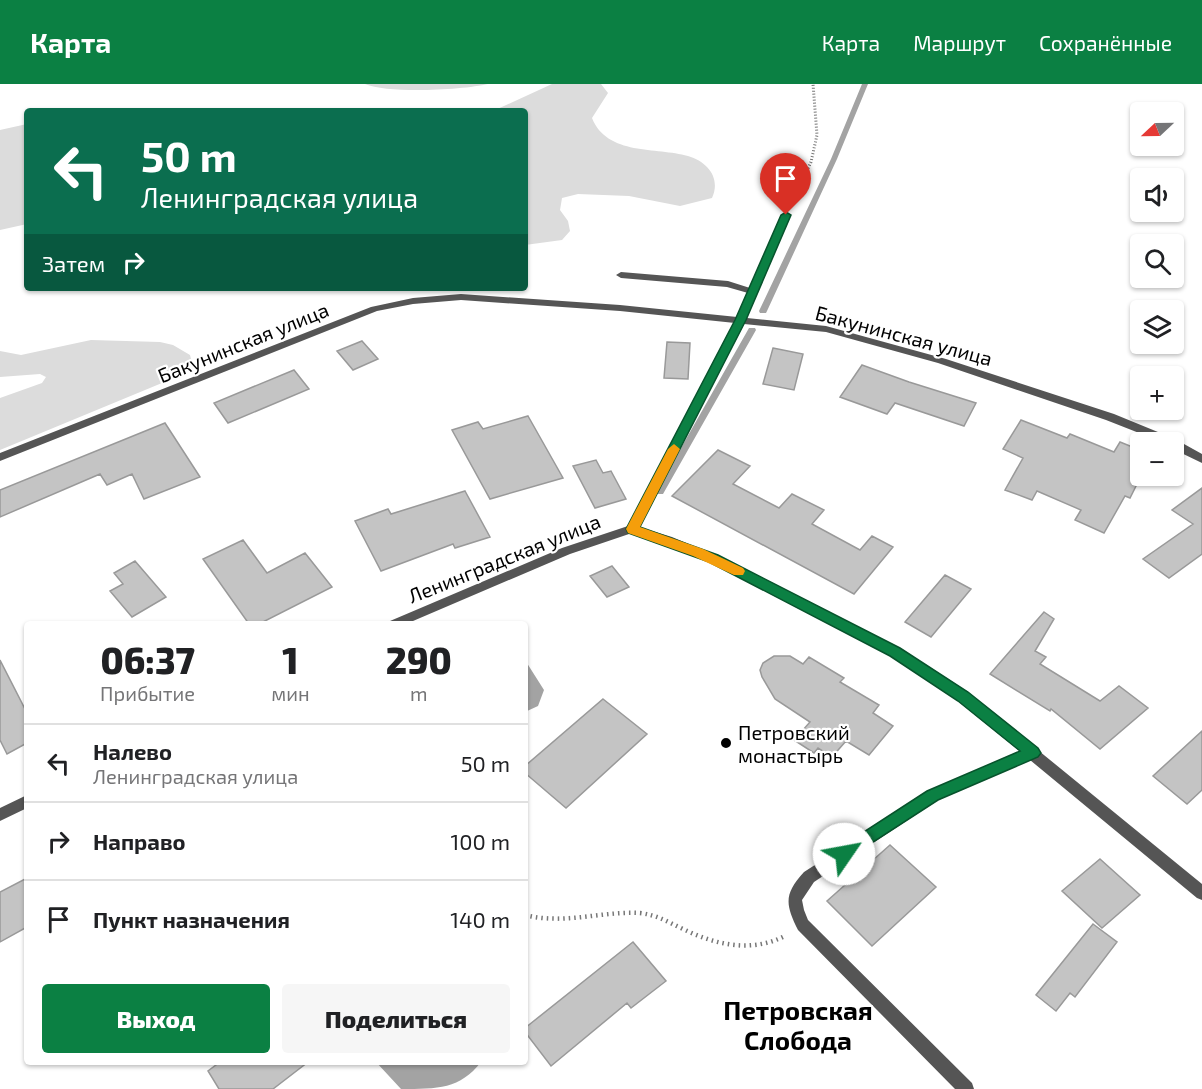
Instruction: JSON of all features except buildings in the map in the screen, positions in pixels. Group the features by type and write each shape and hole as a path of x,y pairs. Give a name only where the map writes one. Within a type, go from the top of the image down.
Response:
{"street":[{"path":"632,529 741,320 786,215"},
{"path":"621,275 728,284 753,292"},
{"name":"Бакунинская улица","path":"0,458 375,309 403,302 461,297 826,329 942,361 1110,417 1146,432"},
{"name":"Бакунинская улица","path":"1184,449 1202,459"},
{"name":"Ленинградская улица","path":"401,621 566,551 632,529 713,559 895,652 963,697 1202,893"},
{"path":"966,1089 803,925 793,899 797,889 809,877 933,796 1033,753"},
{"path":"0,815 24,803"}],"path":[{"path":"786,215 811,162 818,135 813,84"},
{"path":"528,915 564,919 598,914 655,915 704,939 737,947 776,942 803,925"}],"shaded area":[{"path":"365,84 488,84 461,88 407,90"},
{"path":"552,84 601,84 608,93 592,118 599,130 609,139 621,144 634,148 676,153 701,162 714,178 712,198 680,206 629,196 578,194 562,198 560,210 568,221 570,231 562,240 528,245 528,108 500,108"},
{"path":"24,125 24,225 0,230 0,130"},
{"path":"91,340 160,342 173,345 190,355 192,363 185,371 162,383 0,450 0,398 42,383 46,377 40,374 0,377 0,351 21,355"},
{"path":"528,665 544,690 538,706 528,711"},
{"path":"379,1065 478,1065 465,1078 447,1086 401,1089"}],"waterway":[{"path":"763,311 834,159 865,84"},
{"path":"660,492 752,330"}],"slow traffic":[{"path":"674,449 632,529 668,540 738,571"}],"place":[{"name":"Петровский монастырь","path":"726,743"}],"district":[{"name":"Петровская Слобода","path":"798,1024"}],"route":[{"path":"786,215 741,320 632,529 668,540 713,559 895,652 963,697 1033,753 933,796 844,854"}]}
